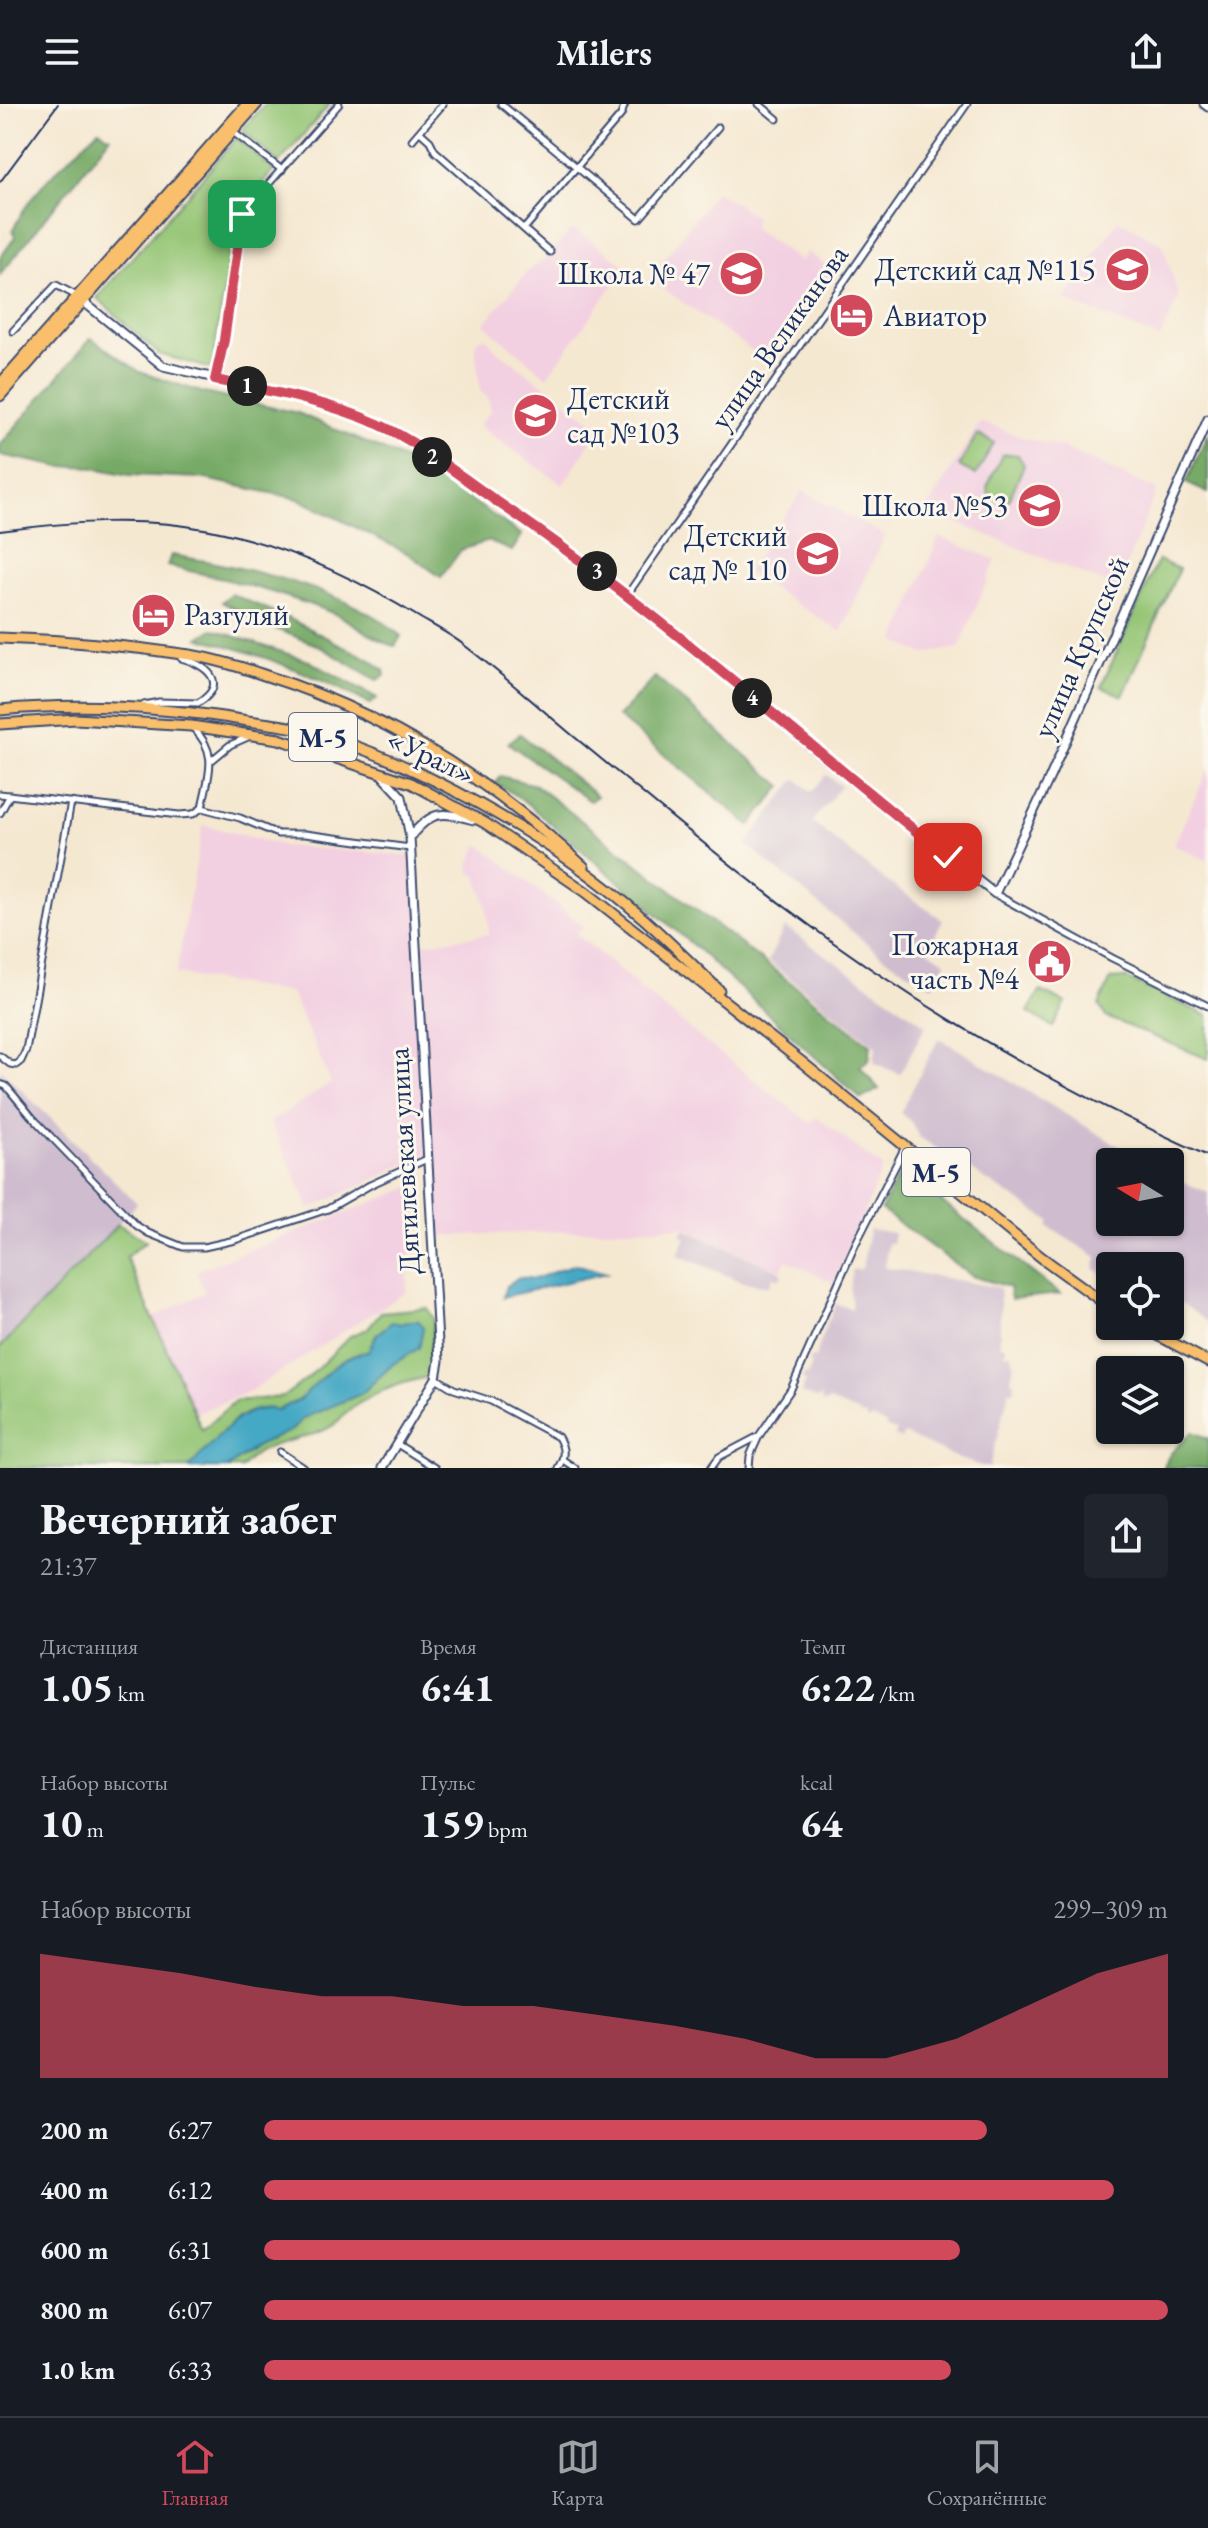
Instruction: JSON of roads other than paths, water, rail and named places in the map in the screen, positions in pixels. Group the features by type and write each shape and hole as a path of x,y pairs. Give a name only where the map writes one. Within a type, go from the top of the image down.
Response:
{"main road":[{"path":"0,396 79,298 247,104"},
{"path":"0,384 257,104"},
{"path":"0,638 94,643 182,654 246,669 314,691 409,736 491,789 548,834 609,891"},
{"name":"«Урал»","path":"0,710 76,704 204,713 294,728 350,745 431,779 498,815 609,891 643,918 765,1033"},
{"name":"«Урал»","path":"0,724 76,719 191,726 279,739 411,783 485,823 586,892 1041,1257 1096,1297"},
{"path":"1167,1340 1208,1362"}],"street":[{"path":"215,380 224,340 242,214 339,104"},
{"path":"412,140 443,104"},
{"path":"501,104 639,219 718,127"},
{"path":"524,229 575,165 621,115 625,104"},
{"path":"759,104 777,119"},
{"name":"улица Великанова","path":"627,595 967,104"},
{"path":"233,132 282,170"},
{"path":"420,132 435,151 550,252"},
{"path":"13,331 56,285 79,298 155,361 215,380 315,401 380,425 404,438 627,595 995,894 1208,1006"},
{"name":"улица Крупской","path":"995,894 1208,419"},
{"path":"133,706 159,702 198,703 210,693 213,684 206,668 169,653"},
{"path":"0,794 179,815 193,814 202,808 212,760 206,740 191,726"},
{"path":"212,760 230,745 252,736"},
{"name":"Дягилевская улица","path":"378,772 402,797 410,837 439,1361 436,1378 382,1468"},
{"path":"0,813 10,795"},
{"path":"0,1056 16,1065 26,1050 71,802"},
{"path":"202,808 240,818 278,834 305,834 410,848"},
{"path":"410,837 426,820 445,813 485,823"},
{"path":"0,1084 6,1086 136,1225 183,1247 204,1247 235,1240 328,1209 370,1185 429,1159"},
{"path":"749,1468 750,1456 759,1436 791,1389 856,1243 905,1146"},
{"path":"436,1378 454,1389 491,1401 558,1437 564,1447 563,1460 558,1468"},
{"path":"711,1468 719,1457 759,1436"},
{"path":"397,1444 435,1468"},
{"path":"280,1452 304,1468"},
{"path":"563,1460 575,1468"}],"water":[{"path":"575,1264 606,1273 503,1297 506,1286 519,1277 535,1279"},
{"path":"419,1321 423,1327 419,1348 393,1364 361,1394 303,1418 292,1430 257,1446 227,1468 188,1468 239,1418 264,1409 278,1410 296,1402 340,1363 368,1352 377,1334 392,1322 402,1324"}],"railway":[{"path":"0,182 58,104"},
{"path":"0,531 105,522 158,523 210,530 266,544 372,590 464,645 731,865 885,979 1043,1074 1208,1156"}],"place":[{"name":"Детский сад №115","path":"1127,270"},
{"name":"Школа № 47","path":"741,274"},
{"name":"Авиатор","path":"852,316"},
{"name":"Детский сад №103","path":"536,416"},
{"name":"Школа №53","path":"1039,506"},
{"name":"Детский сад № 110","path":"818,553"},
{"name":"Разгуляй","path":"153,615"},
{"name":"Пожарная часть №4","path":"1050,962"}]}
